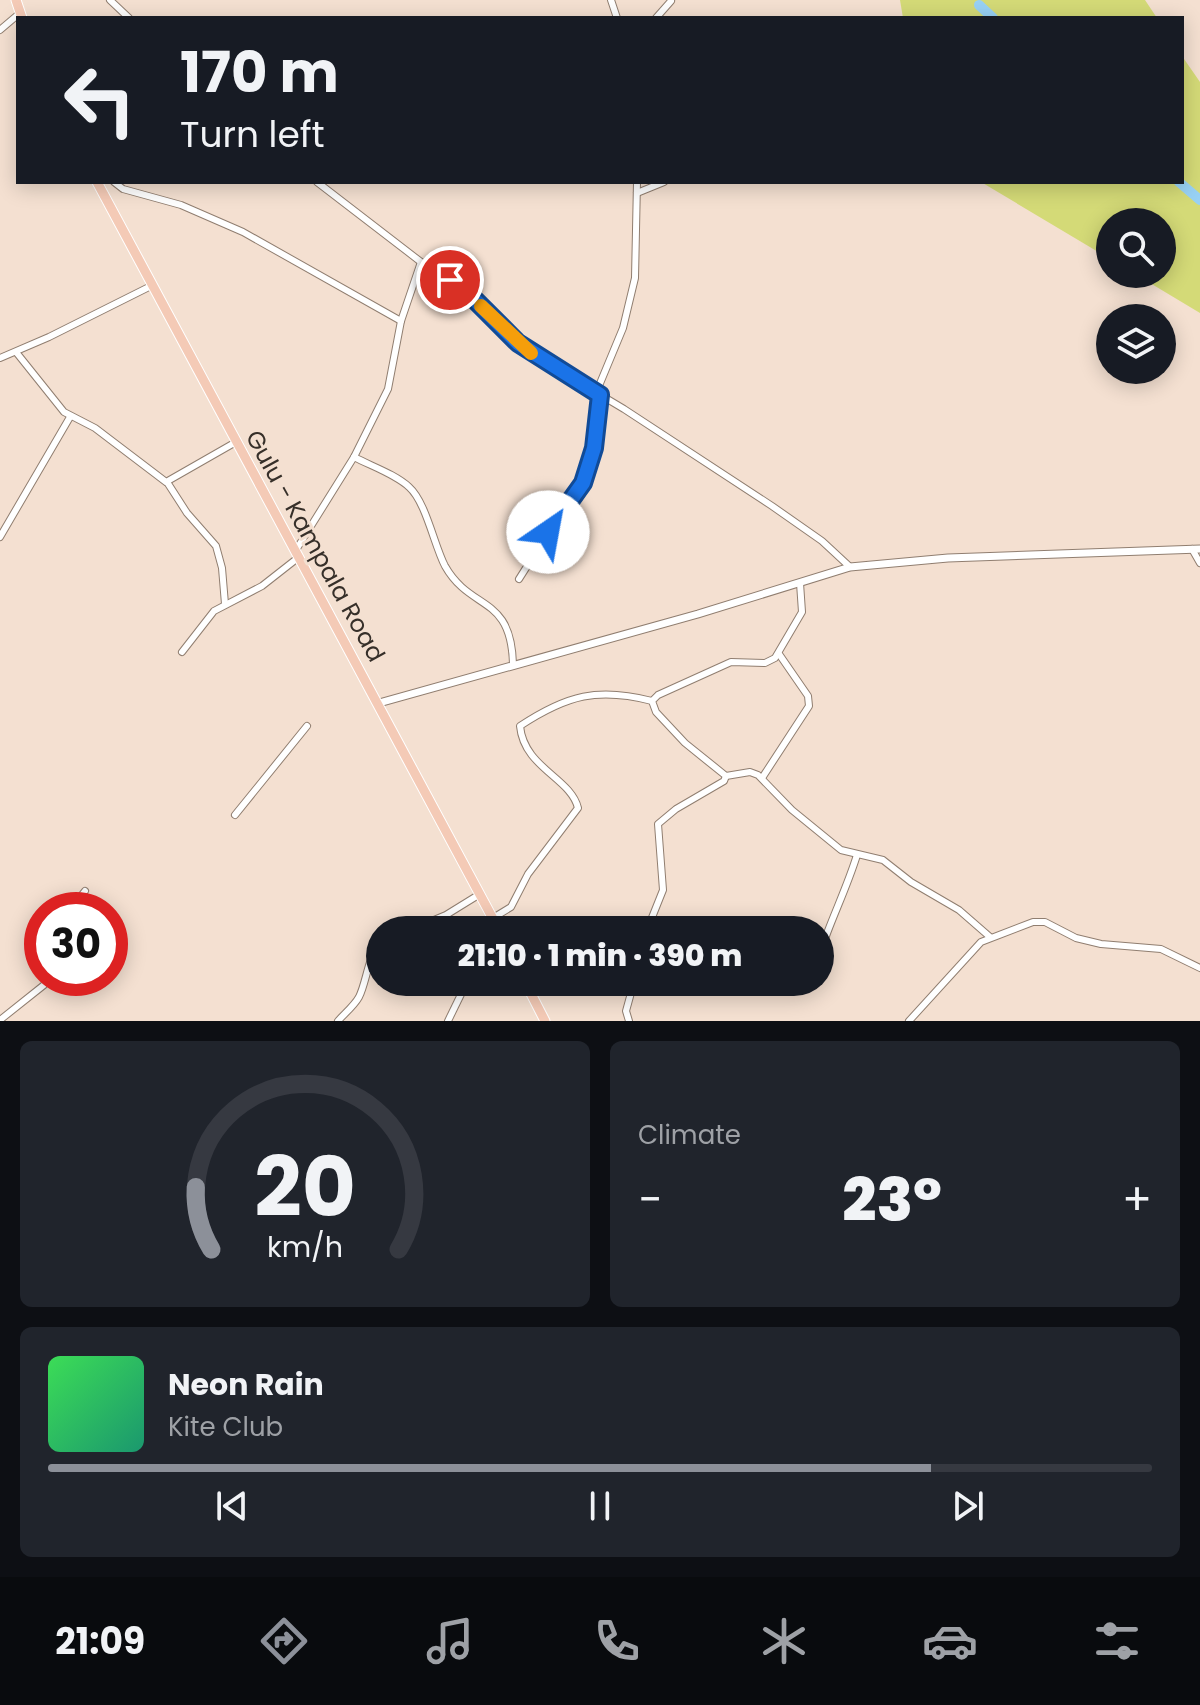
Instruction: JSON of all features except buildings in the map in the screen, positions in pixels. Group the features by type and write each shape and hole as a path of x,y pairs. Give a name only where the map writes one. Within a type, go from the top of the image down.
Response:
{"main road":[{"path":"16,0 21,16"},
{"name":"Gulu - Kampala Road","path":"98,184 492,916"},
{"path":"532,996 545,1021"}],"street":[{"path":"110,0 127,16"},
{"path":"658,16 671,1"},
{"path":"117,184 123,189 181,205 243,232 401,321"},
{"path":"320,184 421,262 466,291 518,343 772,506 822,541 850,567"},
{"path":"519,579 562,509 583,483 594,448 598,394 623,328 635,278 637,184"},
{"path":"637,193 659,184"},
{"path":"182,652 201,623 225,604 262,586 297,554 354,457 388,389 401,321 421,262"},
{"path":"0,358 151,286"},
{"path":"16,352 57,406 70,417 95,428 167,482 216,546 222,568 225,604"},
{"path":"0,537 70,417"},
{"path":"167,482 236,442"},
{"path":"354,457 410,487 421,504 447,570 458,583 504,619 513,664"},
{"path":"379,703 698,614 850,567 948,558 1196,549 1200,563"},
{"path":"652,701 658,695 731,662 765,663 779,654 802,612 800,583"},
{"path":"762,778 809,706 808,696 779,654"},
{"path":"496,916 511,907 528,874 578,808 569,791 539,765 520,726 590,693 621,694 652,701"},
{"path":"652,701 656,712 685,743 726,776 750,772 762,778 792,810 841,850 883,860 911,882 959,910 990,937"},
{"path":"235,815 307,726"},
{"path":"653,916 663,890 658,824 676,809 724,781 726,776"},
{"path":"833,916 843,900 857,855"},
{"path":"443,916 480,894"},
{"path":"909,1021 975,949 990,937 1033,922 1045,922 1076,938 1116,947 1161,949 1200,968"},
{"path":"338,1021 358,999 366,980"},
{"path":"0,1020 30,996"},
{"path":"448,1021 460,996"},
{"path":"629,1021 626,1011 630,996"}],"green space":[{"path":"900,0 1145,0 1156,16 903,16"},
{"path":"1184,59 1200,82 1200,313 1158,288 1176,288 1176,208 1096,208 1096,251 984,184 1184,184"}],"waterway":[{"path":"979,5 991,16"},
{"path":"1181,184 1200,200"}],"slow traffic":[{"path":"481,306 531,353"}],"route":[{"path":"450,280 466,291 532,354 600,395 594,448 583,483 548,532"}]}
